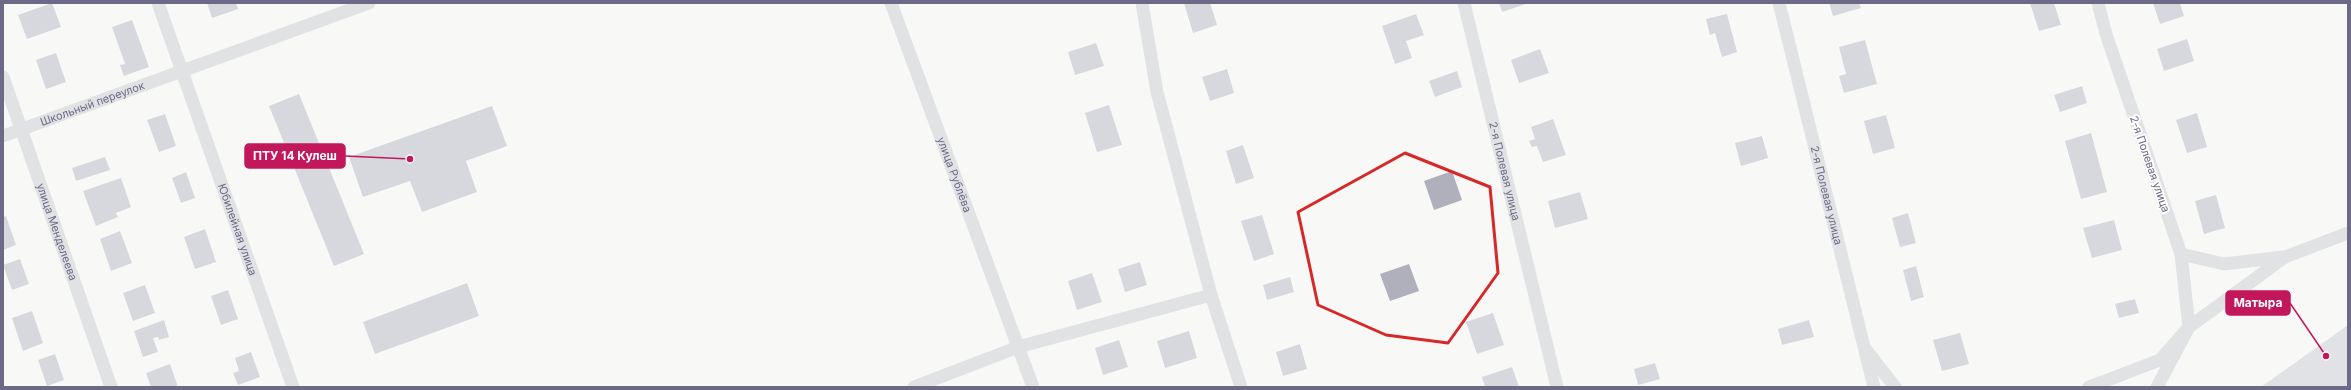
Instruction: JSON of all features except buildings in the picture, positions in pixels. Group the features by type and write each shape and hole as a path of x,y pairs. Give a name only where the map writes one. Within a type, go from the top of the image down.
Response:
{"street":[{"name":"Юбилейная улица","path":"158,3 293,387"},
{"path":"181,71 369,3"},
{"name":"улица Рублёва","path":"891,3 1033,387"},
{"path":"1142,3 1157,92 1211,295 1241,387"},
{"name":"2-я Полевая улица","path":"1464,3 1557,387"},
{"name":"2-я Полевая улица","path":"1779,3 1874,387"},
{"name":"2-я Полевая улица","path":"2098,3 2106,34 2181,254 2189,328"},
{"name":"Школьный переулок","path":"3,136 181,71"},
{"name":"улица Менделеева","path":"3,77 111,387"},
{"path":"2181,254 2224,264 2285,257 2348,233"},
{"path":"2089,387 2160,360 2189,328 2285,257"},
{"path":"914,387 1018,347 1211,295"},
{"path":"2157,387 2189,328"},
{"path":"1864,346 1895,387"}],"highlighted area":[{"path":"1405,153 1490,187 1498,273 1448,343 1386,335 1318,305 1298,212"}],"shaded area":[{"path":"2348,325 2348,387 2261,387"}],"place":[{"name":"ПТУ 14 Кулеш","path":"410,159"},
{"name":"Матыра","path":"2326,356"}]}
